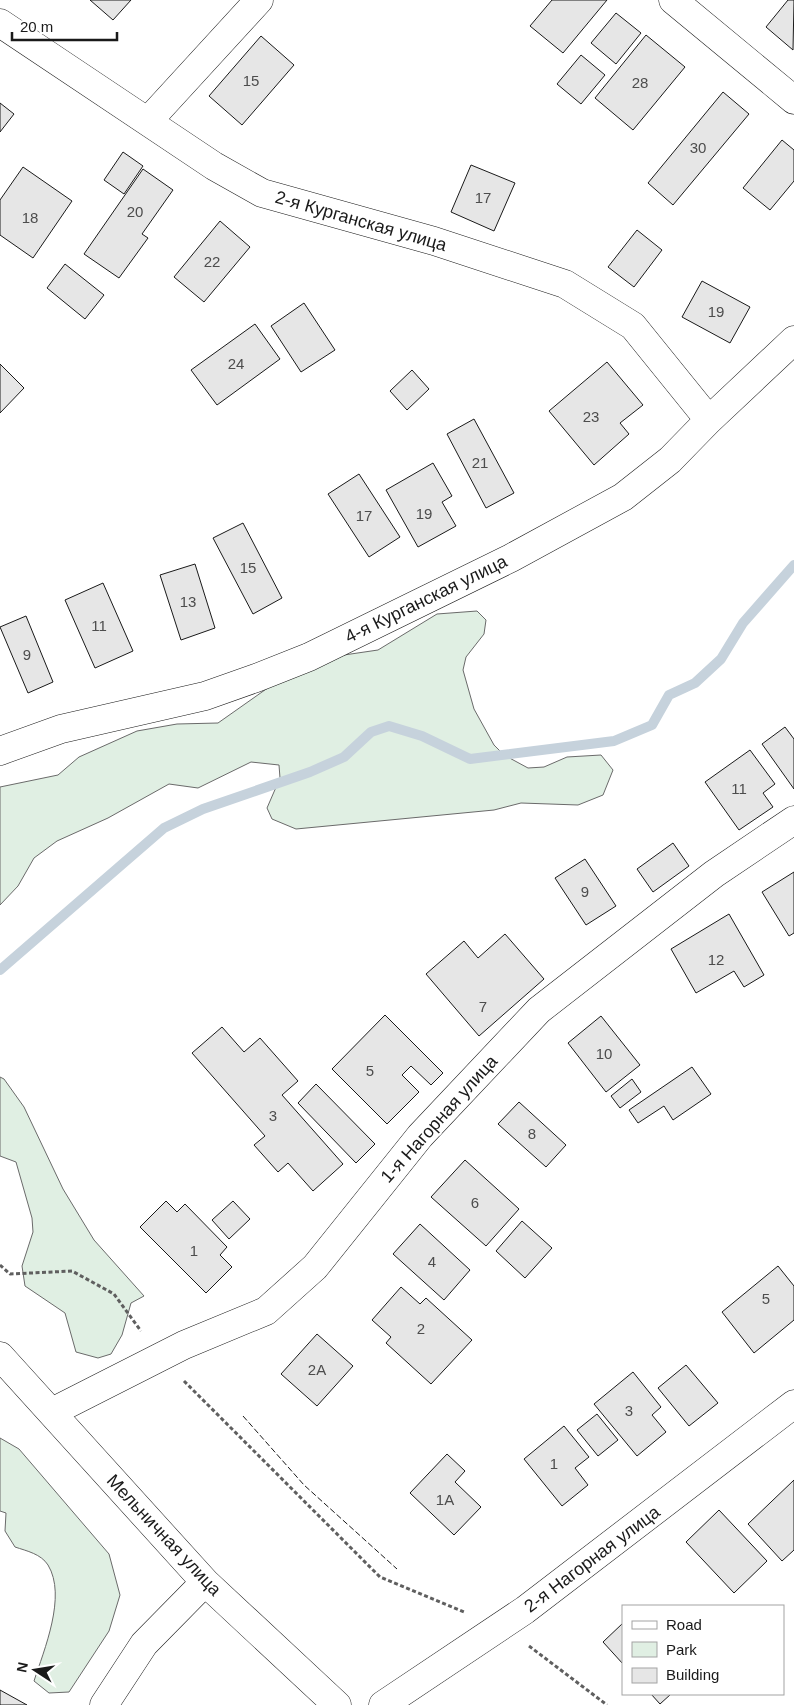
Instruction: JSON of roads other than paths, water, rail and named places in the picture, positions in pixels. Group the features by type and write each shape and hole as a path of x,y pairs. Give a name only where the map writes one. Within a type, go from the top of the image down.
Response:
{"street":[{"path":"149,120 259,0"},
{"path":"673,0 794,100"},
{"name":"2-я Курганская улица","path":"0,24 149,120 214,166 262,193 434,241 565,284 633,326 709,420"},
{"name":"4-я Курганская улица","path":"0,751 61,729 205,696 309,657 511,558 623,497 670,460 709,420 794,340"},
{"name":"1-я Нагорная улица","path":"52,1412 160,1357 266,1311 316,1267 420,1136 539,1010 714,874 794,820"},
{"name":"Мельничная улица","path":"0,1356 205,1582 337,1705"},
{"name":"2-я Нагорная улица","path":"383,1705 502,1626 794,1404"},
{"path":"104,1705 144,1644 205,1582"}],"waterway":[{"path":"0,970 164,828 203,809 310,772 344,757 371,732 389,726 422,736 470,759 614,741 652,725 669,695 695,683 721,659 743,623 794,565"}]}
